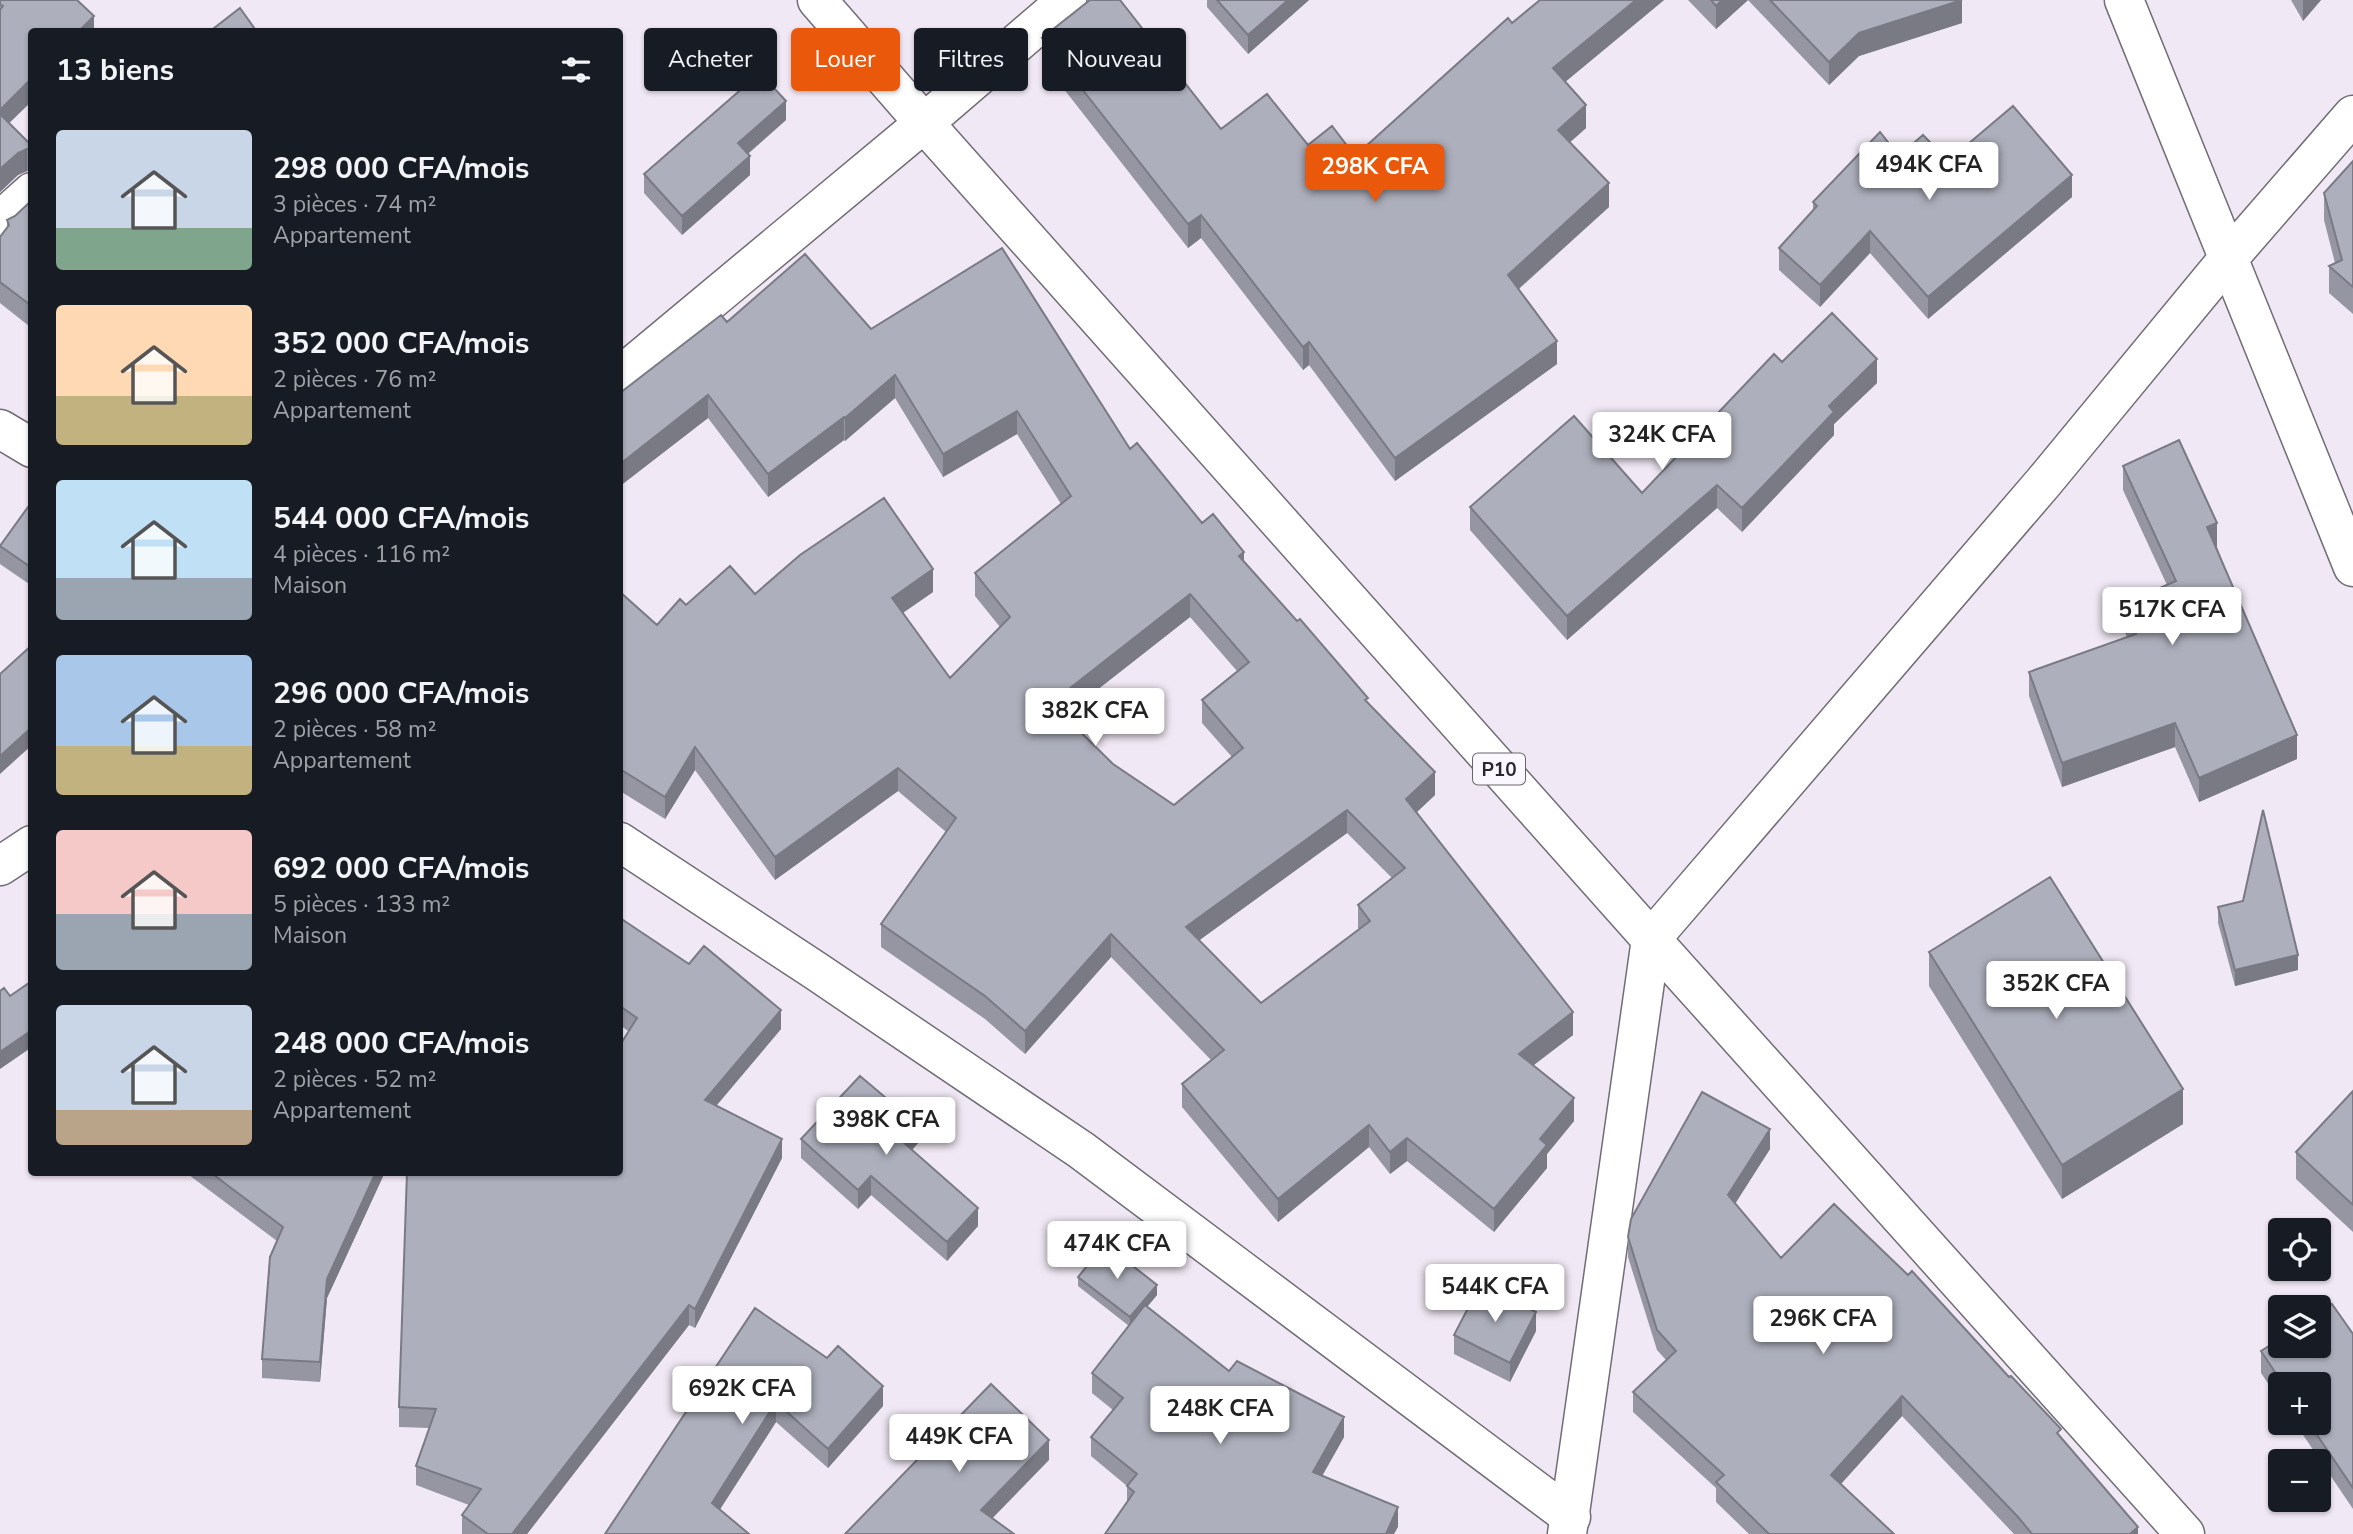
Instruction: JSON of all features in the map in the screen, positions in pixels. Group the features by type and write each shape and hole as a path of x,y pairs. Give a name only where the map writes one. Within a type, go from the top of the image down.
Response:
{"street":[{"name":"P10","path":"817,0 1651,939 2185,1534"},
{"path":"623,374 1067,0"},
{"path":"2124,0 2353,567"},
{"path":"623,844 1081,1150 1569,1525 1651,939 2043,483 2227,260 2353,115"},
{"path":"0,221 28,196"},
{"path":"0,429 28,446"},
{"path":"0,866 28,848"}],"building":[{"path":"0,0 77,0 94,16 82,28 28,28 28,82 0,110 0,10 3,6"},
{"path":"1090,0 1120,0 1142,28 1055,28"},
{"path":"1217,0 1288,0 1248,35"},
{"path":"1540,0 1636,0 1553,68 1586,105 1558,130 1609,183 1508,275 1557,341 1395,458 1309,342 1303,347 1201,215 1188,224 1084,91 1186,91 1186,84 1221,129 1267,94 1308,145 1332,126 1355,156 1508,18 1512,23"},
{"path":"1711,0 1722,0 1716,6"},
{"path":"1770,0 1962,0 1859,33 1829,62"},
{"path":"240,8 254,28 214,28"},
{"path":"739,91 777,91 786,101 738,143 750,156 682,216 644,174"},
{"path":"2013,106 2072,175 1928,297 1870,231 1820,285 1779,248 1817,206 1813,202 1880,132 1899,156 1923,135 1948,161"},
{"path":"0,114 28,142 28,149 18,153 0,169"},
{"path":"2353,161 2353,287 2329,266 2342,260 2324,193"},
{"path":"28,204 28,303 0,282 0,237 9,225 7,220"},
{"path":"1002,248 1130,449 1137,443 1202,523 1213,514 1244,552 1239,556 1297,621 1300,619 1368,698 1365,700 1435,772 1406,799 1573,1012 1519,1054 1574,1098 1540,1139 1547,1145 1494,1209 1407,1138 1390,1152 1369,1125 1278,1199 1182,1084 1224,1050 1111,934 1025,1031 985,996 881,924 956,818 898,768 775,857 695,747 665,797 623,771 623,595 657,625 680,599 686,605 730,566 755,594 800,555 884,498 933,569 892,598 950,678 1010,617 975,573 1071,496 1017,411 943,454 895,375 845,418 768,474 708,395 623,462 623,391 721,315 727,322 805,254 871,329","holes":["1190,594 1249,662 1202,700 1243,748 1174,805 1113,764 1051,703","1347,810 1405,868 1358,905 1370,921 1261,1003 1186,927"]},
{"path":"1832,313 1877,359 1829,406 1834,412 1742,508 1717,485 1567,616 1470,507 1574,416 1642,493 1774,354 1782,362"},
{"path":"2179,440 2217,523 2207,527 2297,735 2199,778 2175,723 2062,763 2029,672 2136,634 2123,604 2176,581 2123,466"},
{"path":"28,507 28,565 0,546"},
{"path":"28,649 28,731 0,756 0,674"},
{"path":"2263,810 2298,955 2235,970 2218,907 2243,901"},
{"path":"2050,877 2183,1089 2062,1165 1929,952"},
{"path":"623,920 689,964 704,946 781,1010 705,1100 782,1139 695,1309 689,1305 512,1534 488,1534 462,1515 481,1489 416,1466 436,1409 399,1407 407,1176 623,1176 623,1040 637,1018 623,1008"},
{"path":"28,984 28,1033 0,1052 0,991 4,988 10,996"},
{"path":"860,1076 918,1125 903,1142 978,1208 947,1242 871,1176 858,1190 801,1139"},
{"path":"2353,1091 2353,1205 2296,1152"},
{"path":"1702,1092 1770,1129 1728,1195 1781,1258 1834,1204 1908,1275 1912,1271 2009,1377 2011,1376 2061,1429 2057,1433 2138,1527 2130,1534 2032,1534 1902,1396 1831,1475 1894,1534 1768,1534 1716,1482 1724,1475 1633,1392 1676,1351 1657,1330 1628,1237 1631,1219"},
{"path":"215,1176 374,1176 327,1279 320,1362 262,1359 270,1257 283,1227"},
{"path":"1105,1244 1157,1285 1130,1317 1078,1277"},
{"path":"1480,1285 1536,1312 1510,1363 1454,1335"},
{"path":"1145,1305 1229,1371 1237,1361 1344,1417 1313,1472 1398,1507 1386,1534 1105,1534 1134,1492 1127,1486 1137,1474 1091,1437 1123,1398 1092,1373"},
{"path":"2331,1305 2353,1334 2353,1488 2331,1456 2331,1449 2327,1449 2317,1435 2331,1435 2331,1372 2275,1372 2261,1351 2268,1347 2268,1358 2331,1358"},
{"path":"755,1308 827,1358 838,1346 883,1386 828,1449 776,1402 712,1503 749,1534 605,1534"},
{"path":"991,1384 1049,1440 981,1510 1014,1534 845,1534"}]}
